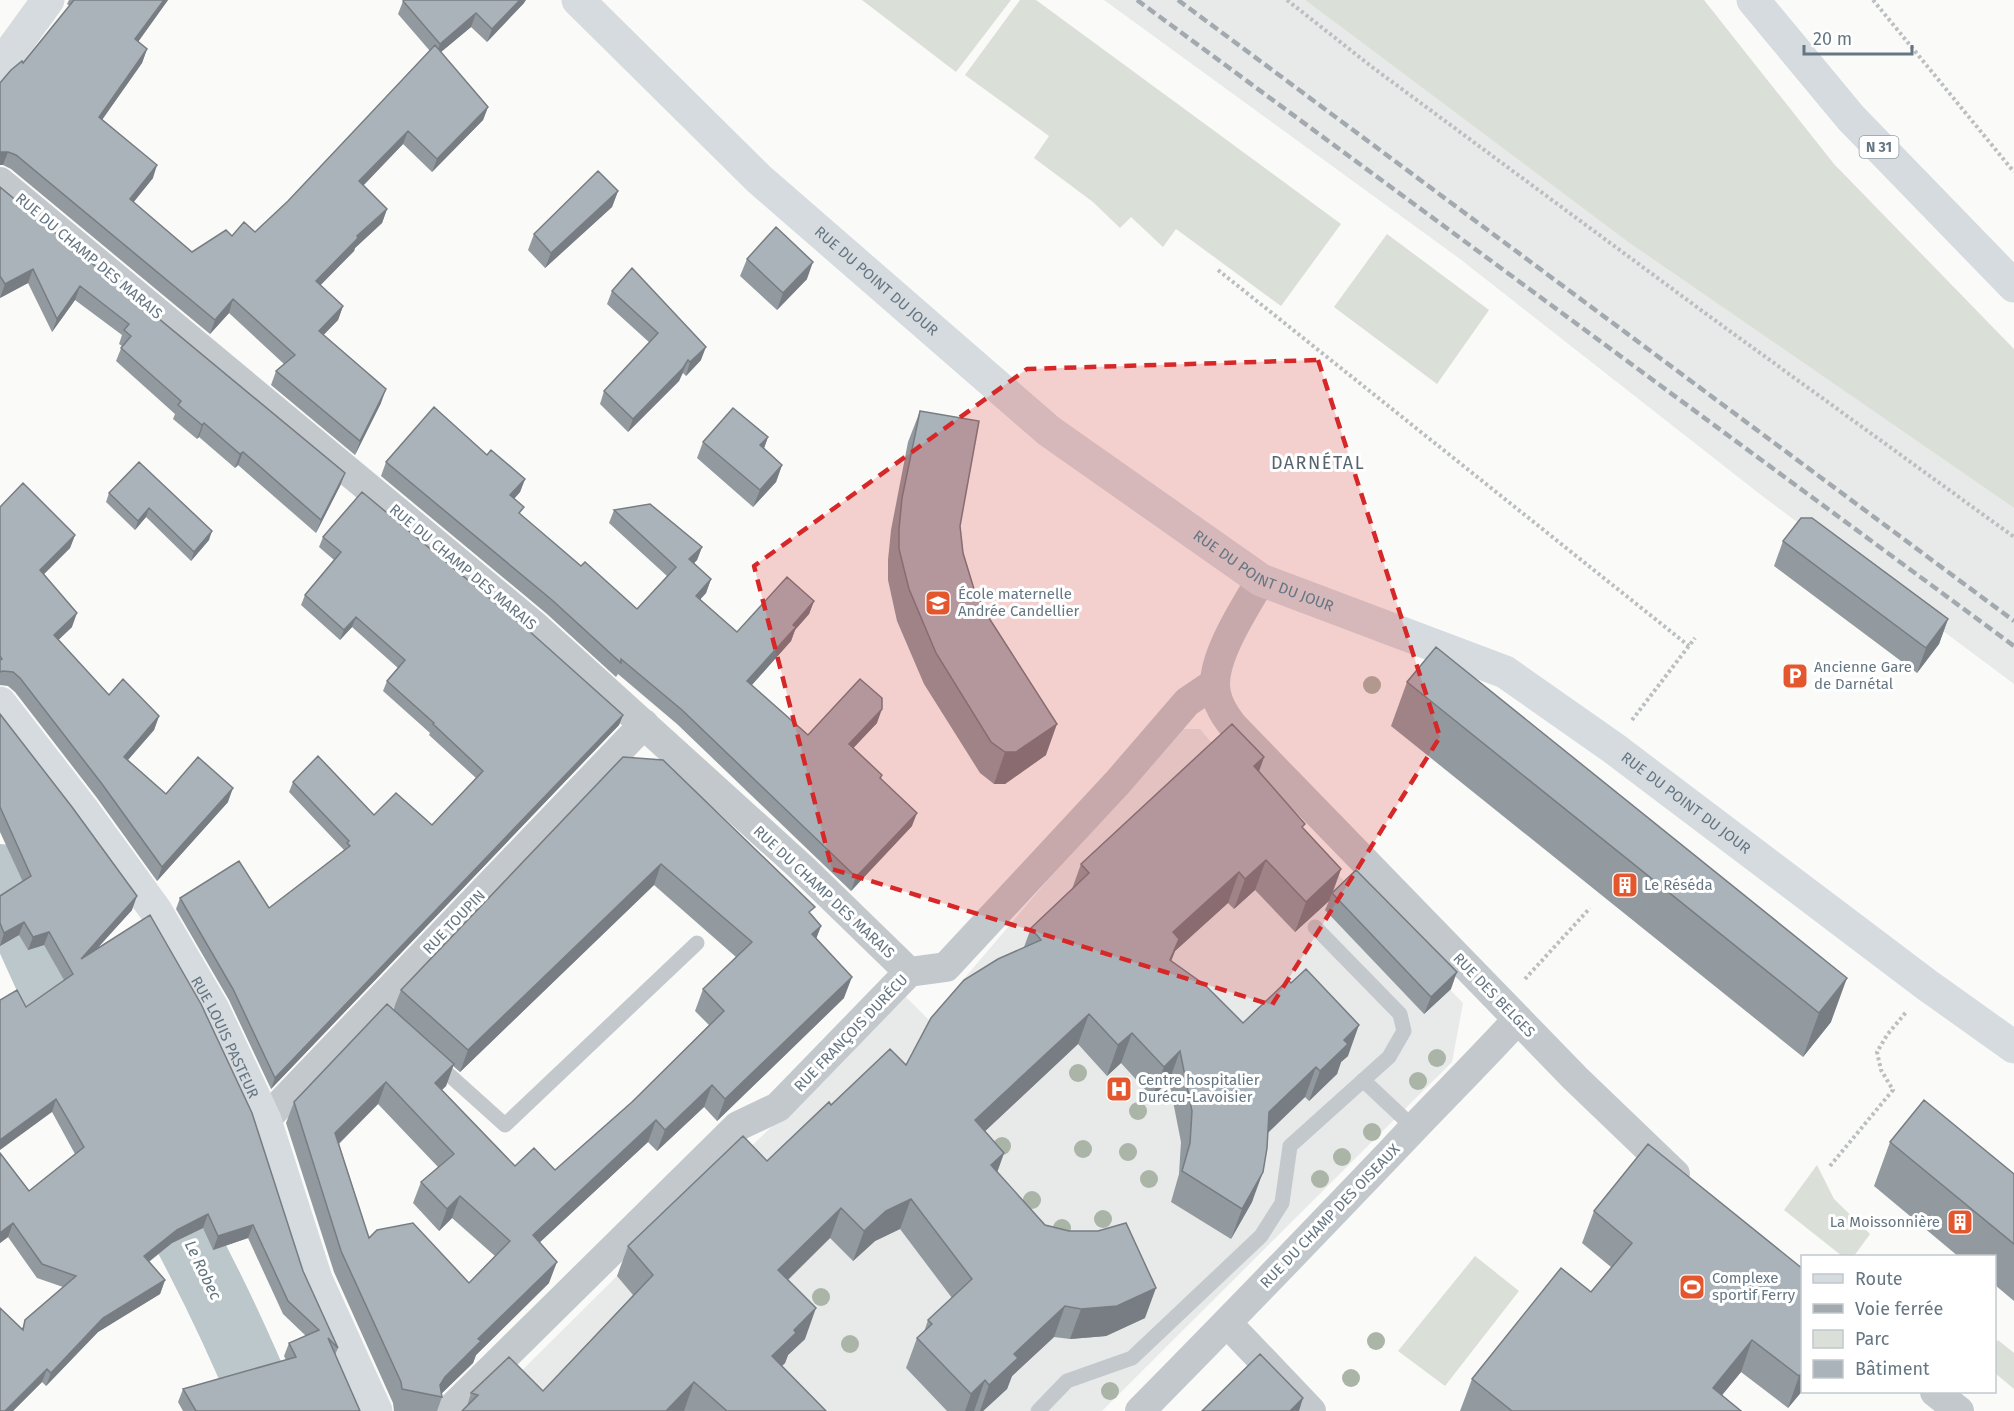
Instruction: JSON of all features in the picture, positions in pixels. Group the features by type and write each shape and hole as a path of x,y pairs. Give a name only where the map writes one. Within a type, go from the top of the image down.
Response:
{"street":[{"path":"0,66 48,0"},
{"name":"RUE DU POINT DU JOUR","path":"578,0 759,179 1049,431 1261,580 1505,672 1612,747 1927,985 2014,1047"},
{"name":"N 31","path":"1753,0 1851,118 2014,286"},
{"name":"RUE DU CHAMP DES MARAIS","path":"0,182 536,627 803,869 909,972"},
{"path":"1215,683 1225,645 1261,580"},
{"name":"RUE FRANÇOIS DURÉCU","path":"448,1411 738,1126 778,1107 909,972 946,967 1118,782 1187,702 1215,683"},
{"name":"RUE DES BELGES","path":"1215,683 1218,700 1224,714 1234,727 1643,1145 1695,1191"},
{"name":"RUE LOUIS PASTEUR","path":"0,703 156,910 213,1009 265,1120 316,1279 376,1411"},
{"name":"RUE TOUPIN","path":"265,1120 377,1011 644,724"},
{"name":"RUE DU CHAMP DES OISEAUX","path":"1140,1411 1458,1084 1510,1011"},
{"path":"1227,1323 1311,1411"},
{"path":"1936,1393 1959,1411"}],"lane":[{"path":"1038,1411 1067,1381 1132,1358 1261,1236 1282,1203 1290,1146 1389,1057 1404,1031 1400,1014 1315,927"},
{"path":"425,1054 504,1125 697,943"},
{"path":"1363,1080 1414,1128"}],"path":[{"path":"1287,0 1372,67 1699,309 2014,537"},
{"path":"1873,0 2014,172"},
{"path":"1218,270 1689,646"},
{"path":"1612,747 1695,638"},
{"path":"1510,1011 1544,960 1590,908"},
{"path":"1830,1166 1893,1090 1881,1070 1877,1052 1887,1035 1913,1004"}],"highlighted area":[{"path":"1318,360 1440,737 1272,1005 832,869 754,566 1027,369"}],"shaded area":[{"path":"1104,0 1305,0 1628,242 2014,508 2014,684 1761,495 1460,259"},
{"name":"Centre hospitalier Durécu-Lavoisier","path":"1176,729 1200,729 1221,754 1463,1003 1452,1062 1102,1411 481,1411 617,1276 906,997 929,1020"}],"green space":[{"path":"862,0 1011,0 956,72"},
{"path":"1020,0 1036,0 1341,224 1281,306 1176,229 1163,247 1131,217 1120,228 1093,202 1034,158 1049,136 965,75"},
{"path":"1305,0 1704,0 1834,164 2014,349 2014,508 1628,242"},
{"path":"1387,234 1489,310 1437,384 1334,307"},
{"path":"1817,1165 1834,1199 1870,1234 1855,1255 1841,1255 1784,1210"},
{"path":"1475,1256 1519,1291 1445,1386 1398,1351"},
{"path":"1998,1340 2014,1353 2014,1389 1996,1374 1996,1343"}],"building":[{"path":"74,0 164,0 135,39 147,49 99,117 157,165 130,199 192,252 226,230 232,236 244,222 255,232 288,201 435,45 488,107 437,159 408,131 359,181 387,209 357,236 358,238 316,281 343,306 319,331 386,389 360,441 276,371 295,355 233,299 215,320 16,155 0,152 0,83 11,70 22,61 23,63"},
{"path":"404,0 520,0 492,29 476,13 440,44"},
{"path":"598,171 618,191 551,253 534,234"},
{"path":"0,187 345,473 321,520 243,452 240,454 204,423 202,425 178,405 181,401 121,348 131,336 124,330 129,324 80,286 57,319 33,269 5,284 0,276"},
{"path":"776,227 813,262 783,293 747,259"},
{"path":"632,268 706,347 690,362 688,360 633,419 604,391 658,333 612,291"},
{"path":"434,407 487,455 491,450 525,479 510,495 524,507 519,513 581,566 585,562 637,609 676,567 614,510 650,504 702,547 689,559 711,579 696,596 737,632 787,577 814,601 793,625 796,627 747,681 808,735 860,679 882,698 882,709 849,744 917,813 856,877 682,710 621,659 621,663 552,600 386,462"},
{"path":"733,408 768,437 760,445 782,465 760,490 703,442"},
{"path":"920,411 979,421 960,526 963,553 974,589 989,618 1057,724 1016,752 1005,752 991,742 936,653 909,589 899,549 899,529 902,498"},
{"path":"139,462 212,531 194,552 149,508 138,521 109,493"},
{"path":"23,483 75,535 40,570 77,613 54,635 109,695 123,679 159,716 124,757 166,794 198,757 233,788 162,867 102,784 20,678 13,672 0,672 0,660 2,659 0,656 0,507"},
{"path":"362,492 528,630 623,715 275,1078 233,989 180,898 239,861 269,908 350,846 347,843 349,841 293,782 318,756 374,815 396,793 432,825 483,771 387,681 405,660 356,617 344,630 305,595 341,552 323,537"},
{"path":"1801,518 1812,518 1948,619 1926,648 1783,541"},
{"path":"1436,647 1847,978 1819,1013 1407,682"},
{"path":"0,714 137,896 81,959 150,915 201,1004 252,1113 303,1271 338,1348 328,1338 360,1411 196,1411 183,1389 296,1357 289,1343 319,1330 288,1301 253,1225 218,1236 208,1214 177,1230 144,1256 165,1280 103,1318 51,1373 47,1369 5,1411 0,1411 0,1308 23,1330 25,1320 76,1276 42,1264 13,1223 0,1233 0,1153 29,1191 84,1147 56,1099 0,1140 0,1000 17,990 26,1007 73,974 49,932 33,937 24,922 4,933 0,923 0,896 31,876 0,807"},
{"path":"1232,724 1264,757 1254,766 1305,824 1302,827 1341,869 1306,902 1266,860 1245,879 1239,872 1173,932 1179,939 1170,960 1205,985 1243,1023 1288,980 1291,983 1306,969 1359,1025 1344,1040 1348,1044 1320,1071 1316,1067 1269,1112 1263,1172 1242,1209 1182,1171 1190,1143 1192,1111 1180,1051 1164,1067 1132,1033 1118,1045 1089,1014 975,1120 1004,1153 991,1165 1045,1225 1069,1231 1098,1231 1126,1223 1156,1288 1117,1306 1081,1309 1065,1306 1014,1354 1018,1358 989,1385 985,1380 971,1394 917,1338 932,1324 928,1320 972,1279 911,1199 886,1211 864,1231 841,1208 778,1270 816,1308 794,1330 796,1333 772,1356 826,1411 727,1411 694,1382 666,1411 462,1411 478,1395 471,1393 509,1357 543,1391 653,1275 628,1246 743,1136 767,1161 829,1102 831,1105 890,1049 906,1065 931,1018 964,980 998,959 1041,940 1031,928 1089,873 1081,864"},
{"path":"623,757 663,760 815,907 809,912 821,926 812,934 852,977 725,1099 712,1085 665,1130 656,1120 533,1235 557,1262 478,1339 481,1341 445,1377 440,1385 442,1397 402,1389 401,1382 341,1251 294,1102 387,1004 454,1064 435,1083 515,1166 534,1148 555,1170 632,1102 724,1011 703,989 752,942 661,864 468,1050 401,990","holes":["386,1082 454,1154 421,1182 447,1209 460,1196 510,1241 469,1283 413,1223 377,1230 369,1238 335,1133"]},
{"path":"1356,870 1457,972 1431,997 1332,893"},
{"path":"1924,1100 2014,1174 2014,1244 1890,1142"},
{"name":"Complexe sportif Ferry","path":"1648,1144 1801,1267 1801,1374 1799,1376 1752,1340 1713,1388 1741,1411 1512,1411 1472,1379 1561,1268 1591,1292 1632,1243 1594,1211"},
{"path":"1260,1354 1303,1398 1290,1411 1202,1411"}],"waterway":[{"name":"Le Robec","path":"0,876 53,993 91,1069"},
{"name":"Le Robec","path":"143,1160 210,1283 267,1411"}],"railway":[{"path":"1137,0 2014,646"},
{"path":"1178,0 2014,621"}],"place":[{"name":"École maternelle Andrée Candellier","path":"938,603"},
{"name":"Ancienne Gare de Darnétal","path":"1795,676"},
{"name":"Le Réséda","path":"1625,885"},
{"name":"Centre hospitalier Durécu-Lavoisier","path":"1119,1089"},
{"name":"La Moissonnière","path":"1960,1222"},
{"name":"Complexe sportif Ferry","path":"1692,1287"}],"district":[{"name":"DARNÉTAL","path":"1318,463"}]}
